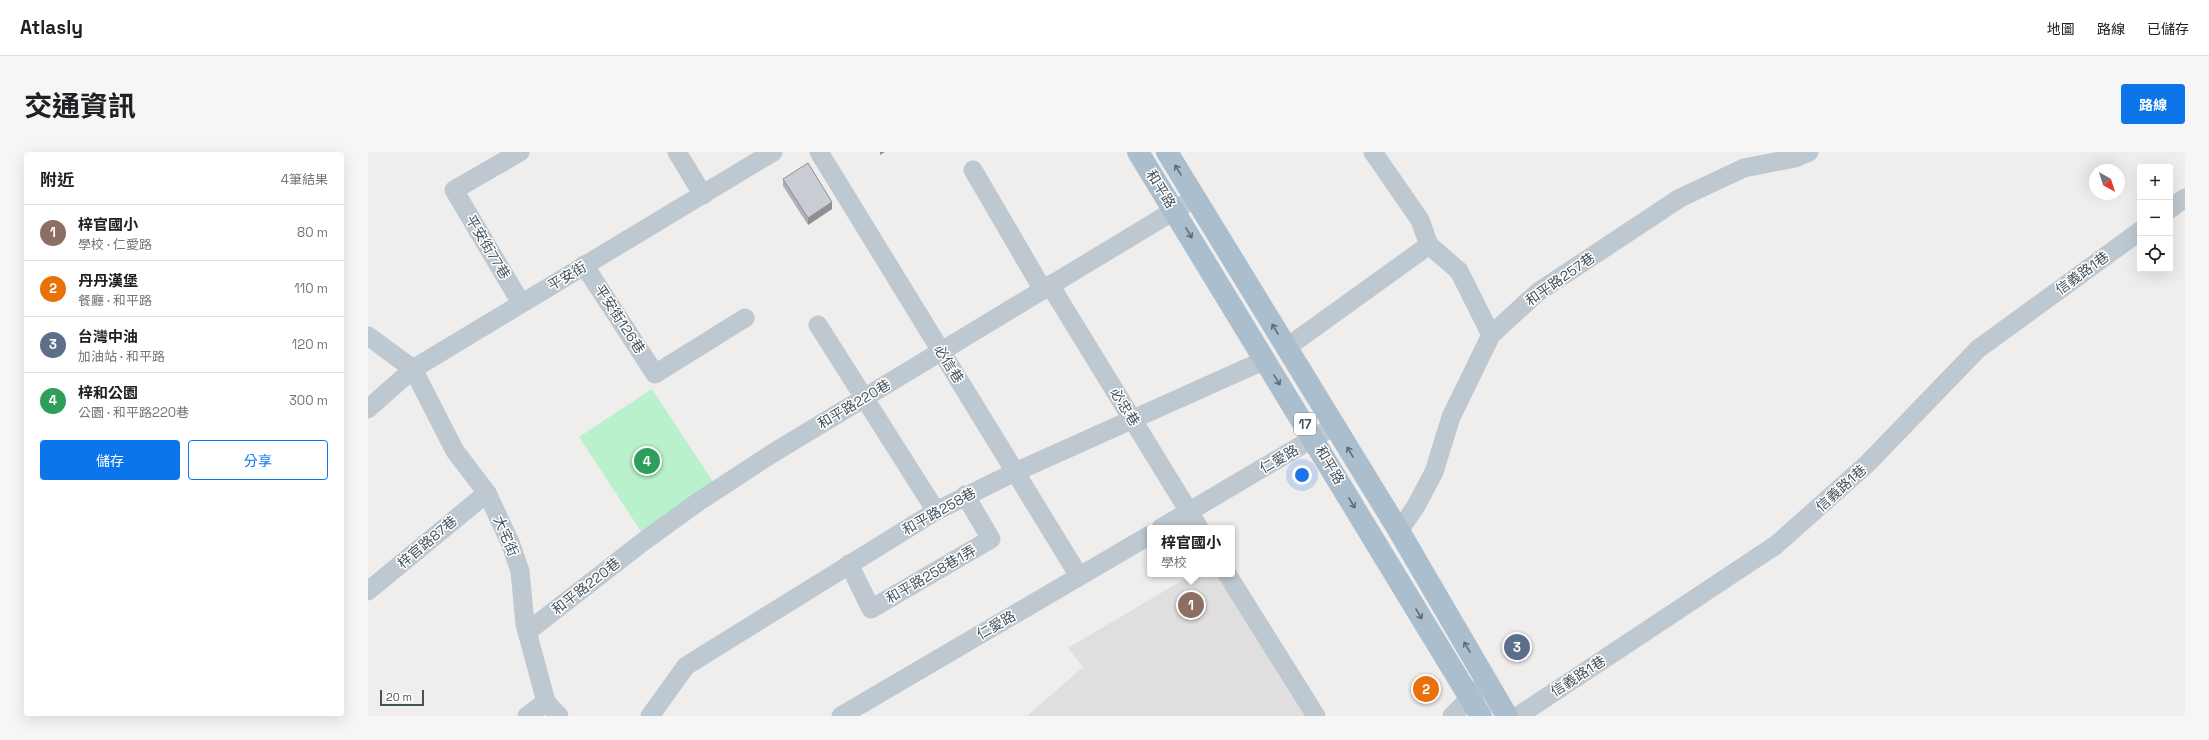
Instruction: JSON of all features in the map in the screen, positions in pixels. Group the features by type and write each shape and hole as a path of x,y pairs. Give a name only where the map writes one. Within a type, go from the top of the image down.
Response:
{"main road":[{"name":"和平路","path":"1138,152 1175,209 1470,698"},
{"name":"和平路","path":"1167,152 1399,531 1487,681"},
{"name":"17","path":"1487,681 1507,716"},
{"name":"17","path":"1470,698 1481,716"}],"street":[{"name":"平安街77巷","path":"520,152 454,190 521,303"},
{"path":"677,152 703,195"},
{"name":"平安街","path":"368,409 413,369 773,152"},
{"name":"必信巷","path":"819,152 1079,576"},
{"path":"1373,152 1420,220 1429,245 1459,271 1490,334"},
{"name":"和平路257巷","path":"1399,531 1416,506 1434,472 1451,417 1490,334 1538,292 1680,198 1744,168 1795,158 1809,152"},
{"name":"必忠巷","path":"973,170 1132,419 1196,525"},
{"name":"和平路220巷","path":"527,632 644,541 698,502 863,398 1195,198"},
{"path":"2173,207 2185,198"},
{"name":"信義路1巷","path":"1518,716 1776,545 1867,464 1978,349 2137,233"},
{"path":"1286,348 1429,245"},
{"name":"平安街126巷","path":"584,265 655,374 745,318"},
{"path":"818,325 936,511"},
{"path":"368,336 413,369"},
{"name":"和平路258巷","path":"650,716 686,666 848,564 936,511 965,495 1015,472 1265,360"},
{"name":"大宅街","path":"413,369 455,451 487,493 510,542 520,571 527,632 546,702 559,716"},
{"name":"仁愛路","path":"1166,525 1334,426"},
{"name":"梓官路87巷","path":"368,591 487,493"},
{"name":"和平路258巷1弄","path":"848,564 871,609 991,539 965,495"},
{"name":"仁愛路","path":"841,716 1147,536"},
{"path":"1229,577 1316,716"},
{"path":"1452,716 1487,681"},
{"path":"527,716 546,702"}],"shaded area":[{"path":"1188,577 1223,577 1312,716 1027,716 1083,667 1068,648"}],"green space":[{"path":"652,389 715,485 642,533 579,437"}],"building":[{"path":"808,163 832,202 808,218 783,179"}],"place":[{"name":"梓和公園","path":"647,461"},
{"name":"梓官國小","path":"1191,605"},
{"name":"台灣中油","path":"1517,647"},
{"name":"丹丹漢堡","path":"1426,689"}]}
